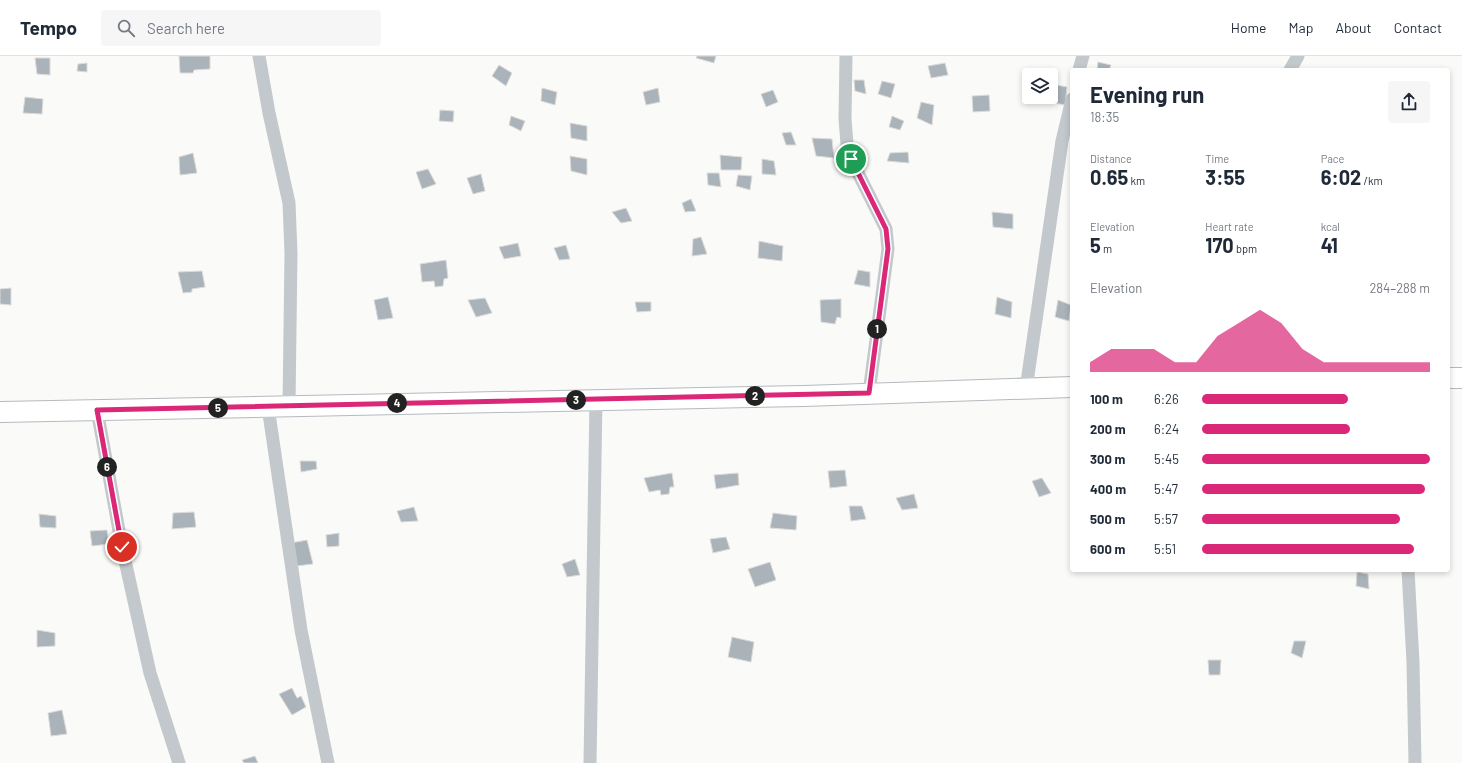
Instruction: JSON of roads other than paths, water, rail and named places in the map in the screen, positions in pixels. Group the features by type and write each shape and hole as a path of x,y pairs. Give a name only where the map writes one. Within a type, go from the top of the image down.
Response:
{"main road":[{"path":"1450,378 1462,378"},
{"path":"0,412 596,400 1070,388"}],"street":[{"path":"259,56 269,113 289,203 291,253 290,405"},
{"path":"846,56 845,119 847,144 851,159 886,229 888,249 869,393"},
{"path":"1080,68 1083,56"},
{"path":"1291,68 1298,56"},
{"path":"1026,389 1070,115"},
{"path":"590,763 596,400"},
{"path":"268,407 301,630 328,763"},
{"path":"97,410 122,547 150,673 179,763"},
{"path":"1408,572 1413,662 1415,763"}]}
